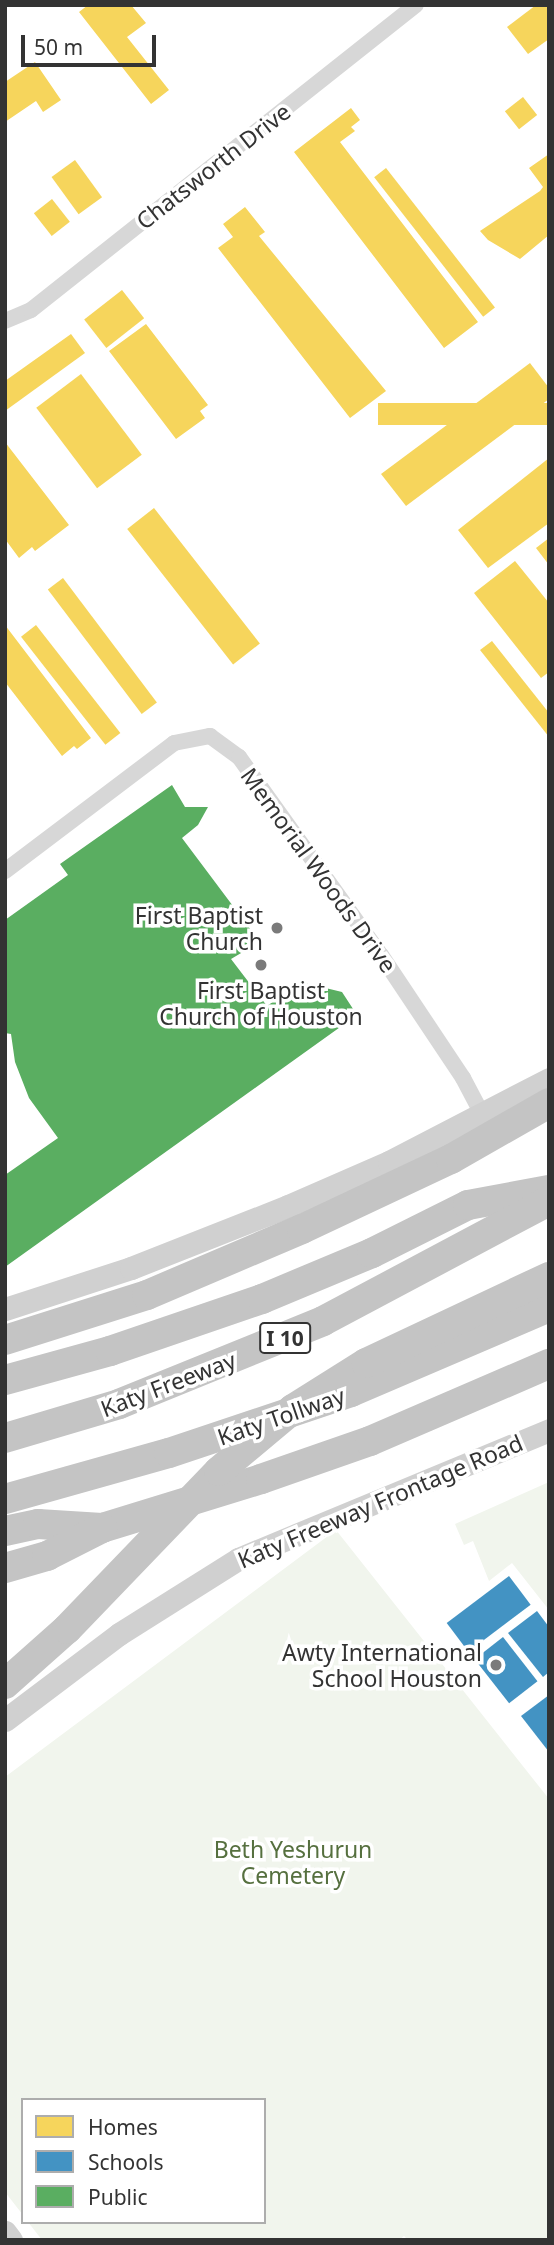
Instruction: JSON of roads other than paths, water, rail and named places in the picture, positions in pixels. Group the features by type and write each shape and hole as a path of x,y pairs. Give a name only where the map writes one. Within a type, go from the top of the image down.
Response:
{"highway":[{"path":"5,1340 147,1296 302,1230 451,1159 549,1103"},
{"path":"5,1380 161,1335 262,1299 372,1253 468,1205 549,1190"},
{"name":"Katy Freeway","path":"5,1438 119,1404 312,1326 549,1201"},
{"path":"5,1663 39,1634 220,1449 291,1389 385,1335 549,1258"},
{"path":"5,1684 67,1629 219,1471 283,1416 366,1363 549,1278"},
{"name":"Katy Tollway","path":"5,1499 169,1453 351,1392 549,1307"},
{"path":"5,1568 47,1556 102,1528 261,1479 370,1441 549,1364"},
{"path":"5,1531 38,1524 102,1528"}],"main road":[{"path":"5,1309 131,1268 288,1206 484,1116 549,1079"},
{"name":"Katy Freeway Frontage Road","path":"5,1720 119,1634 238,1559 549,1430"},
{"path":"5,2232 11,2240"}],"street":[{"name":"Chatsworth Drive","path":"5,321 31,310 416,5"},
{"name":"Memorial Woods Drive","path":"5,871 174,743 210,736 239,757 388,965 463,1078 484,1116"}],"place":[{"name":"First Baptist Church","path":"277,928"},
{"name":"First Baptist Church of Houston","path":"261,965"},
{"name":"Awty International School Houston","path":"496,1665"}],"park label":[{"name":"Beth Yeshurun Cemetery","path":"293,1862"}]}
